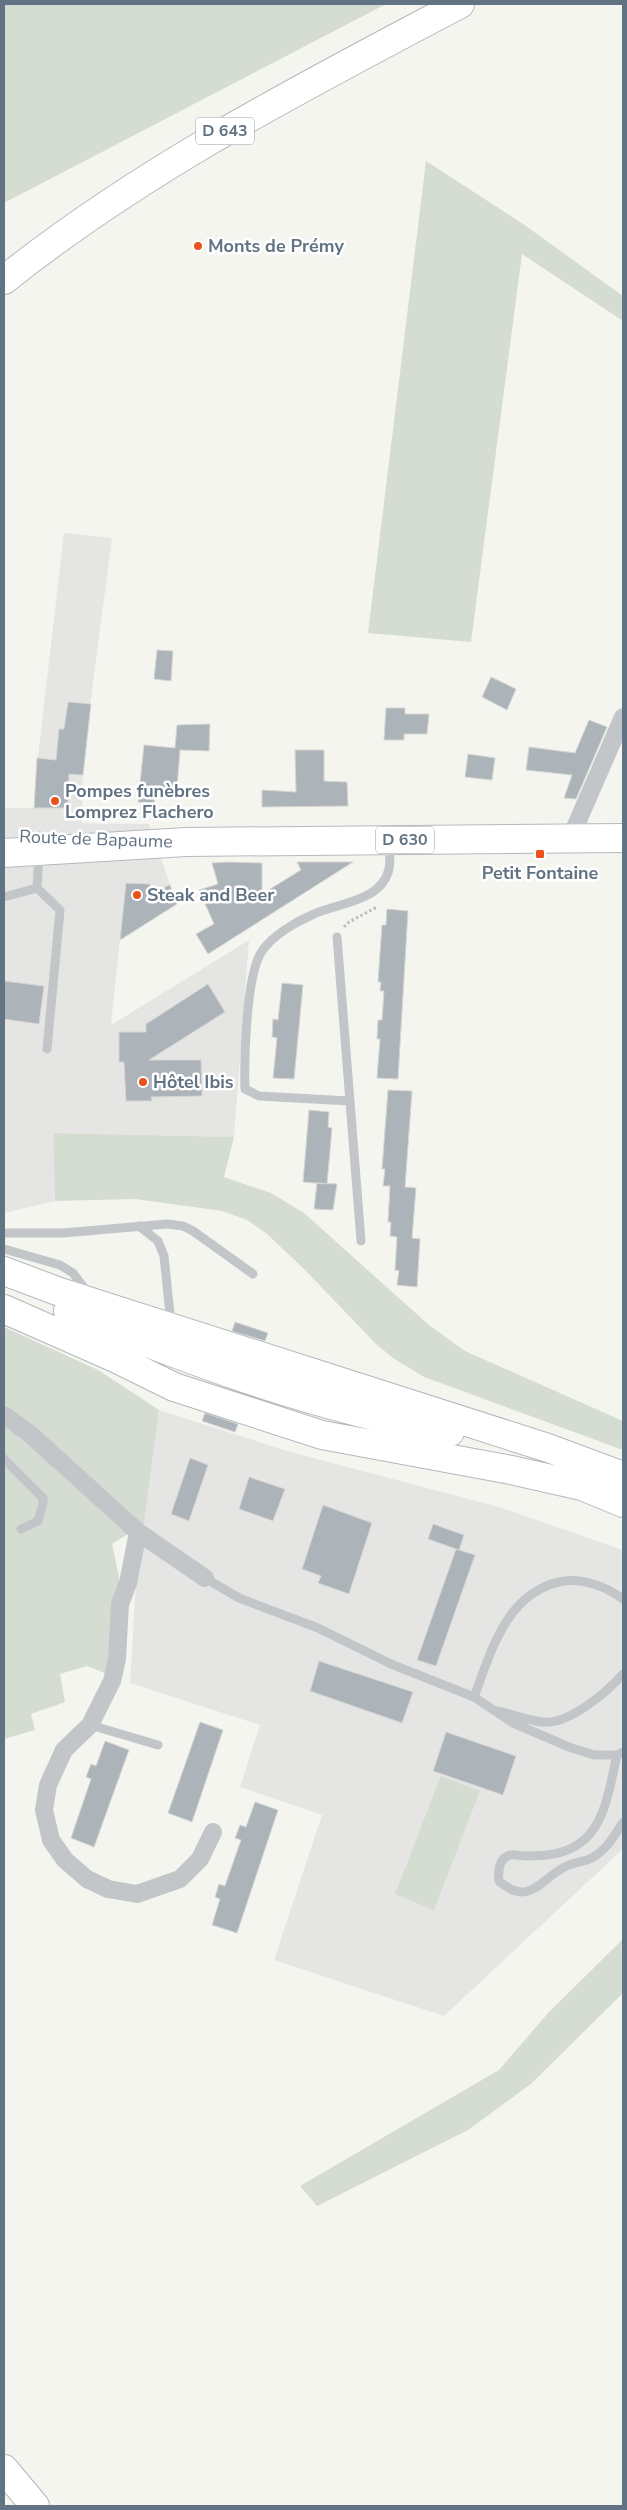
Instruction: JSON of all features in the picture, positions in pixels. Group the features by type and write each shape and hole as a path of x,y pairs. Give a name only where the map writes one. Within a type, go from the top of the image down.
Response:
{"main road":[{"name":"D 643","path":"4,280 105,207 205,143 299,90 460,4"},
{"name":"Route de Bapaume","path":"4,835 40,843 388,840"},
{"name":"D 630","path":"388,840 623,838"},
{"name":"Route de Bapaume","path":"4,853 40,843"},
{"path":"4,1271 96,1303 548,1448 623,1476"},
{"path":"4,1285 158,1348 324,1403 394,1422 548,1448"},
{"path":"4,1309 115,1358 174,1387 322,1435 520,1472 582,1486 623,1502"},
{"path":"4,2469 35,2506"}],"street":[{"path":"570,839 623,717"},
{"path":"4,1415 30,1434 138,1532 205,1578"},
{"path":"138,1532 128,1583 120,1604 117,1659 112,1682 90,1725 64,1750 48,1785 44,1810 51,1840 65,1860 87,1879 108,1889 137,1894 180,1879 200,1860 213,1832"}],"lane":[{"path":"350,1101 259,1096 245,1089 244,1072 252,974 262,951 281,932 313,914 374,892 383,882 389,869 388,840"},
{"path":"37,888 40,843"},
{"path":"4,897 37,888"},
{"path":"37,888 60,910 57,966 47,1049"},
{"path":"338,938 361,1241"},
{"path":"139,1226 158,1241 164,1256 171,1327"},
{"path":"4,1233 63,1233 139,1226 183,1226 253,1274"},
{"path":"4,1249 60,1265 73,1273 96,1303"},
{"path":"4,1459 43,1498 38,1521 21,1528"},
{"path":"205,1578 239,1598 318,1628 391,1664 474,1697 513,1724 594,1755 620,1753 603,1809 590,1834 570,1850 552,1855 510,1855 502,1861 498,1871 499,1881 507,1889 524,1892 540,1887 564,1867 589,1859 610,1844 623,1822"},
{"path":"474,1697 496,1639 523,1600 547,1585 572,1579 595,1584 623,1599"},
{"path":"493,1709 549,1723 564,1718 595,1700 623,1674"},
{"path":"90,1725 158,1745"}],"shaded area":[{"path":"4,4 386,4 4,203"},
{"path":"426,161 526,226 623,296 623,321 522,254 471,642 368,633"},
{"path":"64,533 112,538 83,760 82,823 149,824 177,904 120,940 111,1025 249,940 234,1137 53,1133 55,1201 4,1213 4,808 34,808 36,773"},
{"path":"53,1133 234,1137 224,1177 271,1193 304,1213 429,1325 465,1351 623,1421 623,1450 424,1377 393,1358 376,1344 305,1270 267,1234 247,1220 222,1211 135,1199 55,1201"},
{"path":"4,1327 98,1370 159,1410 144,1524 112,1544 121,1587 110,1675 87,1666 60,1674 65,1702 31,1714 35,1730 4,1739"},
{"path":"159,1410 287,1451 499,1507 623,1550 623,1849 444,2016 274,1960 322,1815 240,1787 260,1725 130,1683 136,1582"},
{"path":"441,1776 480,1791 434,1910 395,1894"},
{"path":"623,1939 623,1993 532,2083 468,2130 317,2206 300,2186 499,2070 549,2012"}],"building":[{"path":"157,650 173,651 171,681 154,679"},
{"path":"491,677 516,689 507,710 482,697"},
{"path":"68,702 91,704 83,775 69,774 68,808 34,808 37,758 56,760 59,729 64,729"},
{"path":"386,708 405,708 405,714 429,714 427,734 404,734 404,740 384,740"},
{"path":"589,720 607,727 576,799 564,798 572,775 526,770 529,747 575,753"},
{"path":"210,724 209,751 180,750 177,789 156,788 154,803 138,802 144,745 175,748 177,725"},
{"path":"295,750 324,750 324,781 347,782 348,806 262,807 262,790 296,792"},
{"path":"468,754 495,758 492,780 465,777"},
{"path":"297,862 353,862 208,954 196,934 214,924 199,890 218,884 212,863 262,863 262,894 301,870"},
{"path":"126,883 150,884 149,894 170,885 177,904 120,940"},
{"path":"387,909 408,911 398,1079 377,1078 380,1039 377,1039 378,1020 382,1020 384,991 380,991 381,982 378,982 382,925 386,925"},
{"path":"4,981 44,986 39,1024 4,1019"},
{"path":"282,983 303,985 294,1079 273,1078 277,1038 272,1037 273,1019 278,1020"},
{"path":"208,984 225,1012 149,1060 201,1060 202,1096 151,1097 152,1101 126,1101 124,1062 119,1062 119,1032 146,1032 146,1024"},
{"path":"388,1090 412,1091 405,1187 416,1188 412,1238 420,1239 417,1287 397,1285 399,1271 395,1270 397,1237 390,1236 391,1222 388,1222 390,1186 383,1186 385,1169 382,1169"},
{"path":"309,1110 329,1112 328,1127 332,1128 327,1184 303,1182"},
{"path":"317,1183 337,1184 333,1210 314,1209"},
{"path":"235,1322 268,1333 265,1341 232,1331"},
{"path":"205,1413 238,1424 235,1432 202,1421"},
{"path":"190,1458 208,1465 189,1521 171,1514"},
{"path":"249,1477 285,1489 273,1521 239,1509"},
{"path":"323,1505 372,1523 349,1594 318,1583 321,1576 302,1569"},
{"path":"433,1524 464,1535 459,1550 428,1539"},
{"path":"456,1549 475,1555 436,1666 417,1660"},
{"path":"319,1661 413,1692 402,1723 310,1691"},
{"path":"200,1722 223,1730 192,1822 168,1813"},
{"path":"446,1732 516,1756 503,1795 433,1771"},
{"path":"105,1741 129,1750 94,1847 71,1838 91,1779 86,1777 91,1764 96,1766"},
{"path":"255,1802 278,1810 237,1933 212,1925 220,1899 215,1897 219,1884 225,1886 241,1840 235,1838 240,1825 246,1827"}],"place":[{"name":"Monts de Prémy","path":"198,246"},
{"name":"Pompes funèbres Lomprez Flachero","path":"55,801"},
{"name":"Petit Fontaine","path":"540,854"},
{"name":"Steak and Beer","path":"137,895"},
{"name":"Hôtel Ibis","path":"143,1082"}]}
